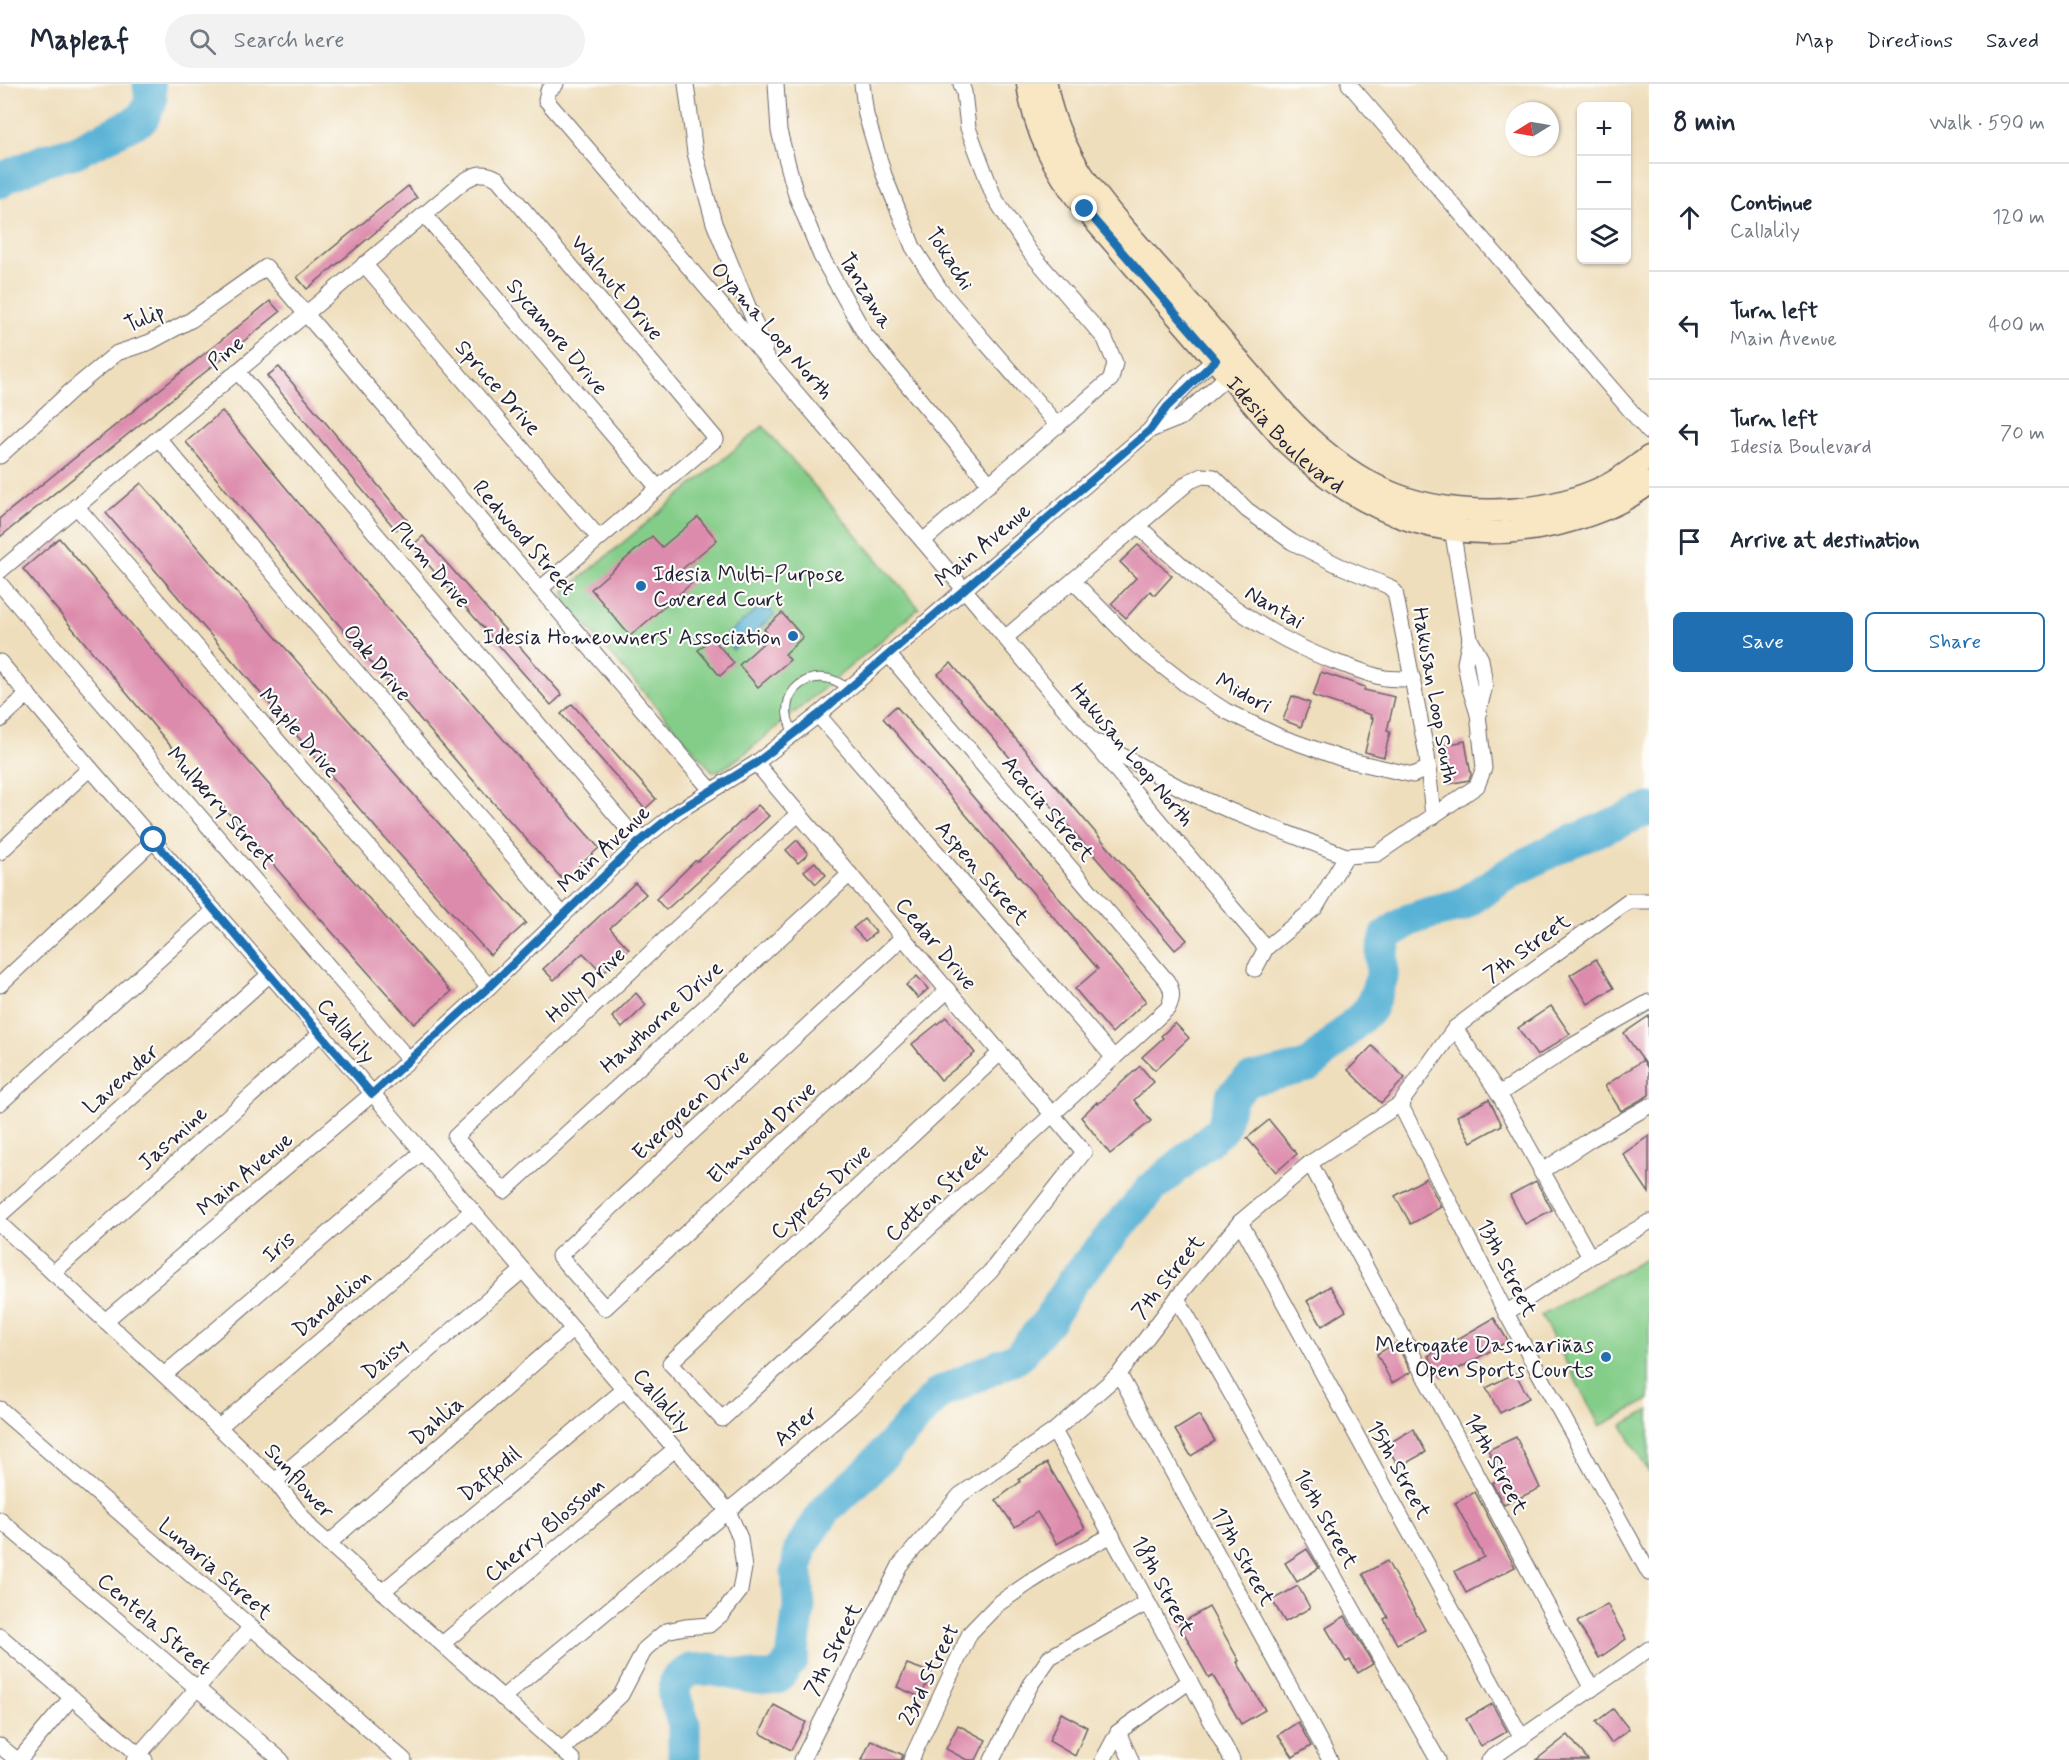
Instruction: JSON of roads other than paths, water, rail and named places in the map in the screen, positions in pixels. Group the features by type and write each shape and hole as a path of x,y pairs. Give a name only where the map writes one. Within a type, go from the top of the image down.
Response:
{"street":[{"name":"Oyama Loop North","path":"556,84 548,91 546,100 964,589"},
{"path":"686,84 695,153 714,223 771,362"},
{"name":"Tanzawa","path":"776,84 779,130 793,184 820,256 865,334 990,484"},
{"name":"Tokachi","path":"862,84 866,115 884,175 914,247 941,291 1058,426"},
{"path":"923,541 1112,379 1115,363 1106,339 1029,251 994,197 968,128 961,84"},
{"name":"Idesia Boulevard","path":"1028,84 1048,154 1066,184 1085,209 1227,364"},
{"name":"Idesia Boulevard","path":"1046,84 1067,151 1099,199 1287,442 1326,476 1384,511 1428,526 1450,519 1504,510 1533,508 1569,500 1617,480 1649,457"},
{"path":"1349,84 1649,432"},
{"name":"Pine","path":"0,571 424,214 464,181 482,173"},
{"name":"Walnut Drive","path":"482,173 490,174 498,179 716,439 658,488"},
{"name":"Sycamore Drive","path":"424,214 658,488"},
{"name":"Spruce Drive","path":"364,264 599,538"},
{"name":"Tulip","path":"0,456 117,352 150,342 191,320 266,267 304,314"},
{"name":"Redwood Street","path":"304,314 711,790"},
{"name":"Main Avenue","path":"105,1321 372,1094 489,987 639,842 676,812 756,763 818,715 1150,430 1167,407 1227,364"},
{"name":"Plum Drive","path":"237,371 639,842"},
{"name":"Oak Drive","path":"158,438 563,915"},
{"name":"Hakusan Loop South","path":"1138,526 1190,481 1202,476 1214,477 1247,510 1292,542 1340,566 1388,586 1395,592 1429,768 1433,817"},
{"name":"Idesia Boulevard","path":"1450,519 1505,532 1537,529 1574,520 1627,498 1649,483"},
{"path":"540,589 658,488"},
{"name":"Maple Drive","path":"76,506 489,987"},
{"path":"1091,738 1184,790 1233,812 1346,856 1377,855 1477,786 1484,768 1478,714 1465,663 1470,639 1450,519"},
{"path":"1005,638 1138,526"},
{"name":"Nantai","path":"1138,526 1186,570 1241,614 1282,639 1383,678 1413,679"},
{"name":"Midori","path":"1073,581 1137,646 1188,686 1226,711 1278,736 1344,759 1413,775 1429,768"},
{"name":"Mulberry Street","path":"0,584 409,1060"},
{"name":"Hakusan Loop North","path":"964,589 1266,948"},
{"name":"Acacia Street","path":"888,654 1167,981 1172,994"},
{"name":"Callalily","path":"0,662 321,1033 728,1511 740,1538 744,1568 740,1591 723,1613 709,1625 666,1631 645,1649 621,1695 568,1755"},
{"path":"0,720 28,694"},
{"name":"Aspen Street","path":"818,715 1114,1058"},
{"name":"Cedar Drive","path":"756,763 1084,1152"},
{"path":"0,852 90,768"},
{"name":"Holly Drive","path":"504,1191 455,1137 799,813"},
{"path":"0,985 154,840"},
{"path":"1255,969 1266,948 1316,907 1346,856"},
{"name":"Hawthorne Drive","path":"504,1191 850,874"},
{"name":"7th Street","path":"802,1760 900,1565 960,1495 1054,1431 1119,1374 1177,1298 1240,1222 1310,1163 1400,1104 1455,1028 1628,901 1649,901"},
{"path":"0,1103 214,910"},
{"name":"Evergreen Drive","path":"605,1308 558,1256 903,937"},
{"name":"Lavender","path":"0,1215 270,974"},
{"name":"Elmwood Drive","path":"605,1308 948,990"},
{"name":"Cotton Street","path":"722,1419 1168,1008 1172,994"},
{"path":"1499,1094 1572,1046 1649,1002"},
{"path":"1455,1028 1499,1094 1590,1257"},
{"name":"Jasmine","path":"53,1274 321,1033"},
{"name":"Cypress Drive","path":"722,1419 670,1363 1000,1053"},
{"name":"13th Street","path":"1400,1104 1506,1313 1649,1574"},
{"path":"1541,1172 1649,1106"},
{"name":"Iris","path":"164,1375 422,1152"},
{"name":"Aster","path":"502,1698 851,1407 990,1272 1084,1152"},
{"name":"14th Street","path":"1310,1163 1592,1689"},
{"name":"Dandelion","path":"219,1427 472,1211"},
{"name":"15th Street","path":"1240,1222 1522,1738"},
{"path":"1506,1313 1590,1257 1649,1222"},
{"name":"Sunflower","path":"0,1224 275,1480 311,1528 328,1544 568,1755"},
{"name":"Daisy","path":"275,1480 523,1270"},
{"name":"16th Street","path":"1177,1298 1438,1760"},
{"name":"Dahlia","path":"328,1544 573,1329"},
{"name":"17th Street","path":"1119,1374 1330,1760"},
{"name":"Daffodil","path":"382,1592 625,1389"},
{"name":"Lunaria Street","path":"0,1409 404,1760"},
{"name":"18th Street","path":"1054,1431 1232,1760"},
{"name":"Cherry Blossom","path":"442,1644 675,1449"},
{"name":"Centela Street","path":"0,1520 281,1760"},
{"name":"23rd Street","path":"911,1760 970,1633 998,1604 1065,1560 1112,1535"},
{"path":"992,1760 1031,1684 1050,1657 1147,1603"},
{"path":"0,1636 140,1758 250,1628"},
{"path":"1489,1760 1649,1649"},
{"path":"1103,1760 1118,1732 1190,1681"},
{"path":"0,1746 18,1760 72,1697"},
{"path":"1118,1732 1131,1760"}],"lane":[{"path":"794,733 787,716 787,706 790,696 803,682 822,677 831,678 848,689"}],"water":[{"path":"759,608 770,609 774,615 733,650 724,637"}],"waterway":[{"path":"0,182 3,178 45,160 75,152 142,119 151,101 149,84"},
{"path":"684,1760 684,1724 674,1695 676,1680 690,1670 710,1669 756,1678 777,1678 792,1660 799,1607 797,1570 800,1549 827,1508 868,1471 939,1393 1018,1357 1049,1320 1072,1282 1152,1188 1222,1129 1232,1096 1249,1080 1309,1066 1370,1009 1382,977 1382,953 1387,935 1409,920 1460,906 1511,872 1561,846 1649,809"}],"place":[{"name":"Idesia Multi-Purpose Covered Court","path":"641,586"},
{"name":"Idesia Homeowners' Association","path":"793,636"},
{"name":"Metrogate Dasmariñas Open Sports Courts","path":"1606,1357"}]}
